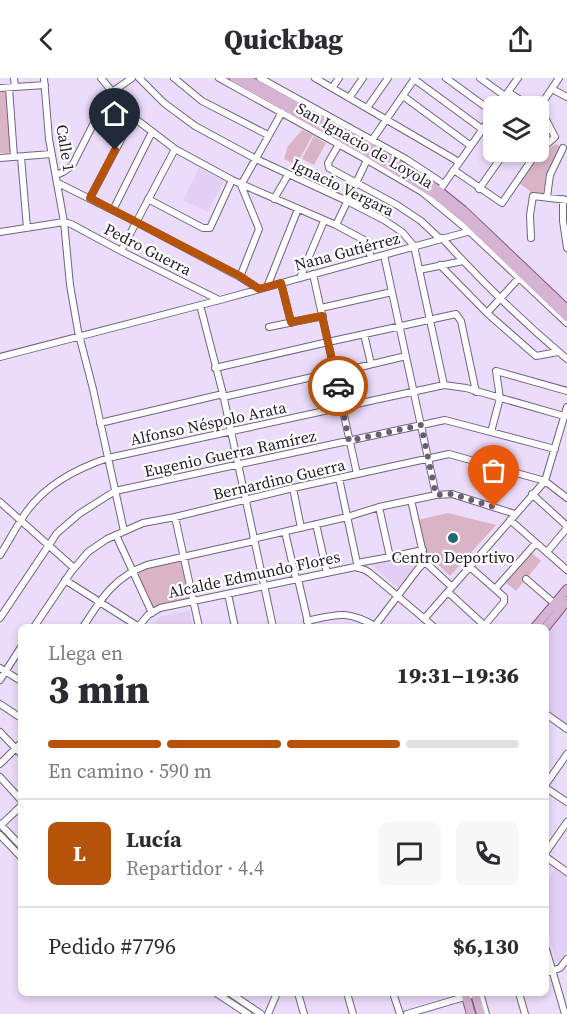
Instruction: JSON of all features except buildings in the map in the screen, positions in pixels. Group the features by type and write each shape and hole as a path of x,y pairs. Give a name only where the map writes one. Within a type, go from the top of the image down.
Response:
{"main road":[{"name":"San Ignacio de Loyola","path":"234,78 368,149"},
{"name":"San Ignacio de Loyola","path":"245,78 440,190 475,229 567,317"},
{"name":"San Ignacio de Loyola","path":"475,229 567,309"},
{"path":"538,624 567,589"},
{"path":"548,624 567,601"},
{"path":"466,996 471,1014"},
{"path":"478,996 481,1014"}],"street":[{"path":"14,78 12,87 18,157 27,228"},
{"path":"101,78 133,117 175,149 241,185 336,225 366,241 371,258"},
{"path":"56,175 72,165 106,99 132,78"},
{"name":"Ignacio Vergara","path":"139,78 164,104 185,120 256,159 384,220 402,232 414,246"},
{"path":"174,78 202,101 268,135"},
{"name":"San Ignacio de Loyola","path":"219,78 339,144 368,149 415,164 440,190"},
{"name":"San Ignacio de Loyola","path":"260,78 368,149 422,192 475,229 519,279 567,323"},
{"path":"315,78 459,162"},
{"path":"332,88 339,78"},
{"path":"349,98 363,78"},
{"path":"367,108 388,78"},
{"path":"446,78 483,105"},
{"path":"480,78 511,96"},
{"path":"507,94 518,78"},
{"path":"547,96 559,78"},
{"path":"336,225 356,183 368,149 415,79 483,129 440,190"},
{"path":"0,88 44,81"},
{"name":"Calle 1","path":"44,81 51,154 64,222 78,336 124,531"},
{"path":"552,89 567,97"},
{"path":"403,96 471,146"},
{"path":"241,185 282,112"},
{"path":"90,198 133,117"},
{"path":"549,126 555,137 549,142"},
{"path":"113,210 152,132"},
{"path":"339,144 328,163 329,167 421,221 567,359"},
{"path":"547,197 550,175 563,148"},
{"path":"121,251 175,149"},
{"path":"0,158 51,154"},
{"path":"479,189 498,162"},
{"path":"454,170 502,203 530,162"},
{"path":"274,199 288,175"},
{"path":"148,199 203,228 210,228 232,180"},
{"path":"58,183 240,276 259,289"},
{"path":"240,276 259,229 241,185"},
{"path":"531,238 530,215 533,196 565,200 563,221 567,248"},
{"path":"267,287 298,209"},
{"path":"300,278 324,221"},
{"path":"0,232 64,222"},
{"name":"Pedro Guerra","path":"64,222 219,300"},
{"name":"Nana Gutiérrez","path":"0,357 219,300 475,229"},
{"path":"414,246 444,385"},
{"path":"384,255 436,495"},
{"path":"419,270 463,261"},
{"path":"440,266 487,313 536,356 558,352"},
{"path":"313,274 357,474"},
{"path":"487,313 519,279"},
{"path":"281,283 291,322"},
{"path":"321,308 392,292"},
{"path":"200,305 223,395 272,624"},
{"path":"215,368 456,314 461,321 476,392"},
{"path":"269,327 322,316"},
{"path":"364,334 371,364"},
{"path":"100,423 406,356"},
{"path":"491,432 500,398 496,371 567,391"},
{"name":"Alfonso Néspolo Arata","path":"0,555 28,509 60,481 78,470 108,458 444,385 460,387 564,416"},
{"path":"424,619 545,482 567,407"},
{"name":"Eugenio Guerra Ramírez","path":"0,618 57,533 79,513 115,491 446,420 555,449"},
{"name":"Bernardino Guerra","path":"36,624 65,580 88,552 97,545 143,523 449,454 545,482 567,498"},
{"path":"339,478 357,565 423,550"},
{"path":"531,496 532,478"},
{"path":"293,488 302,528"},
{"path":"84,624 117,581 147,565 436,495 452,494 515,514"},
{"path":"531,496 567,527 547,552"},
{"path":"411,500 425,562 483,624"},
{"path":"0,502 74,568"},
{"path":"379,507 390,557"},
{"path":"176,517 198,624"},
{"path":"510,520 567,570"},
{"path":"316,524 327,573"},
{"path":"285,532 308,624 342,614 369,624"},
{"path":"116,535 152,612"},
{"path":"495,589 536,543"},
{"path":"377,624 425,562"},
{"name":"Alcalde Edmundo Flores","path":"142,624 152,612 160,608 357,565 368,571 430,624"},
{"path":"470,567 504,597 504,602 487,624"},
{"path":"526,579 555,604"},
{"path":"65,580 134,624"},
{"path":"228,594 234,624"},
{"path":"0,680 3,670 18,651"},
{"path":"3,670 18,679"},
{"path":"0,704 18,716"},
{"path":"549,717 567,729"},
{"path":"0,732 18,750"},
{"path":"0,764 18,752"},
{"path":"549,781 567,754"},
{"path":"0,777 18,797"},
{"path":"549,788 567,802"},
{"path":"18,809 1,825 18,843"},
{"path":"549,848 567,822"},
{"path":"0,835 18,853"},
{"path":"549,859 567,872"},
{"path":"565,1014 549,972 560,968 567,959"},
{"path":"221,996 248,1014"},
{"path":"234,996 261,1014"},
{"path":"268,1014 276,996"},
{"path":"298,996 304,1014"},
{"path":"348,996 353,1014"},
{"path":"394,996 400,1014"},
{"path":"407,1014 426,1011 454,996"},
{"path":"478,996 486,1014"},
{"path":"520,996 525,1014"}],"shaded area":[{"path":"0,90 7,91 10,151 1,153"},
{"path":"302,130 313,135 296,165 284,159 288,146"},
{"path":"314,136 326,143 314,165 302,159"},
{"path":"556,144 560,146 543,194 531,192 518,182 535,162 549,162 549,149"},
{"path":"199,168 224,181 208,212 183,200"},
{"name":"Centro Deportivo","path":"448,513 496,525 450,576 425,551 418,520"},
{"path":"530,551 541,561 516,591 504,581"},
{"path":"418,553 420,559 398,588 370,564"},
{"path":"178,559 182,560 189,598 151,607 136,571"},
{"path":"567,609 567,724 549,712 549,630"},
{"path":"189,610 192,624 155,624 159,617"},
{"path":"555,869 567,877 567,952 560,963 557,963 549,936 549,879"}],"way so far":[{"path":"338,386 349,441 421,425 436,495 452,494 494,507"}],"place":[{"name":"Centro Deportivo","path":"453,538"}],"route":[{"path":"115,150 90,198 240,276 259,289 281,283 291,322 322,316 338,386"}]}
